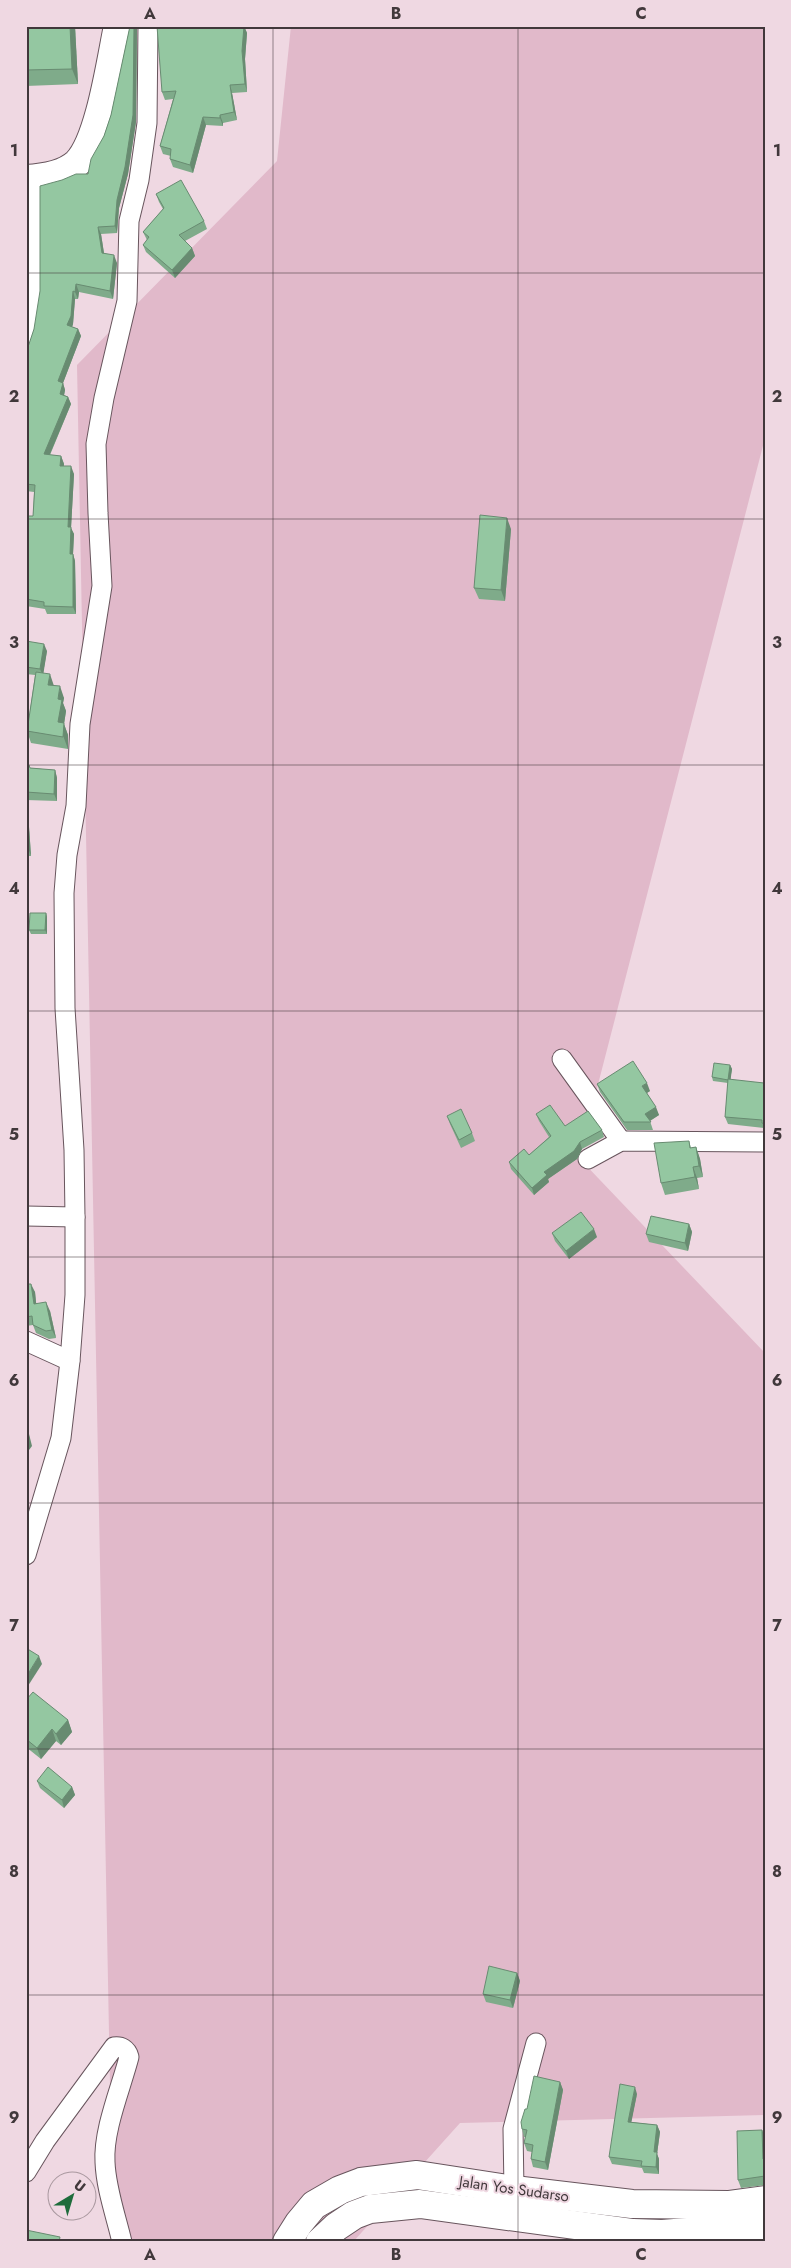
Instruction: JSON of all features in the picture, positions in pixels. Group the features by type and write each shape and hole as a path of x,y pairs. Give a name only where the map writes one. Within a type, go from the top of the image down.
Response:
{"highway":[{"path":"29,179 52,176 66,170 77,162 88,146 96,123 118,26"},
{"name":"Jalan Yos Sudarso","path":"288,2242 299,2223 314,2205 340,2190 361,2182 417,2175 514,2190 632,2204 728,2205 765,2200"},
{"name":"Jalan Yos Sudarso","path":"320,2242 336,2226 354,2215 370,2209 420,2204 662,2238 765,2226"}],"street":[{"path":"26,1555 29,1534 61,1438 70,1361 75,1295 75,1217 74,1150 64,1008 64,893 67,855 76,806 80,724 102,586 96,444 104,398 127,301 130,222 139,180 147,123 148,26"},
{"path":"26,335 32,297 29,179"},
{"path":"562,1059 621,1141"},
{"path":"588,1160 621,1141 765,1142"},
{"path":"26,1216 75,1217"},
{"path":"26,1341 70,1361"},
{"path":"514,2190 513,2129 536,2043"},
{"path":"26,2172 45,2141 114,2047 119,2046 125,2049 129,2057 108,2136 105,2160 106,2177 122,2242"}],"shaded area":[{"path":"291,26 765,26 765,438 579,1158 765,1353 765,2115 460,2123 353,2242 113,2242 77,365 277,161"}],"building":[{"path":"26,26 70,26 72,69 26,70"},
{"path":"130,26 134,26 133,115 125,167 117,200 115,226 98,227 102,253 114,255 110,291 76,284 75,292 73,291 71,316 67,325 78,329 58,381 63,383 60,394 68,397 44,454 61,456 60,466 71,466 68,527 71,527 70,554 73,554 73,607 44,606 44,602 26,599 26,516 33,516 35,485 26,484 26,353 34,329 40,291 40,186 76,174 88,174 91,159 104,136 111,115"},
{"path":"157,26 244,26 242,51 245,84 230,85 234,112 220,115 220,118 203,117 190,165 170,159 171,149 160,146 176,91 162,92"},
{"path":"181,180 204,221 179,235 192,248 172,270 143,245 149,237 143,232 164,208 156,194"},
{"path":"480,515 507,518 501,590 474,588"},
{"path":"26,641 44,644 40,669 26,667"},
{"path":"36,672 50,674 48,685 60,686 58,699 62,700 58,722 64,723 63,737 27,731"},
{"path":"26,765 29,765 30,768 55,770 54,794 26,792"},
{"path":"26,819 28,848 26,848"},
{"path":"30,913 46,913 45,930 29,930"},
{"path":"633,1061 647,1083 642,1086 656,1107 645,1114 651,1122 624,1122 597,1084"},
{"path":"714,1063 730,1065 728,1080 712,1077"},
{"path":"764,1078 765,1124 762,1123 762,1120 725,1117 728,1079 764,1083"},
{"path":"550,1105 565,1126 588,1111 602,1130 580,1142 574,1151 544,1172 547,1175 532,1188 509,1162 524,1149 529,1155 551,1136 536,1114"},
{"path":"461,1109 472,1133 459,1140 447,1116"},
{"path":"689,1141 690,1148 696,1147 699,1166 693,1167 695,1177 661,1183 654,1143"},
{"path":"581,1212 594,1229 566,1251 552,1233"},
{"path":"651,1216 689,1224 685,1243 646,1234"},
{"path":"26,1284 31,1284 34,1304 46,1302 52,1330 46,1331 33,1325 32,1316 26,1317"},
{"path":"26,1426 29,1438 26,1441"},
{"path":"26,1648 39,1656 26,1677"},
{"path":"33,1692 68,1720 56,1734 52,1729 37,1748 26,1739 26,1700"},
{"path":"48,1767 72,1787 62,1800 37,1781"},
{"path":"489,1966 517,1973 510,2000 483,1994"},
{"path":"534,2076 560,2082 545,2162 531,2159 533,2145 524,2143 527,2130 522,2129 521,2122 525,2109 527,2109"},
{"path":"620,2084 635,2087 628,2122 657,2125 654,2152 657,2152 656,2167 641,2166 642,2161 609,2157"},
{"path":"762,2130 765,2176 738,2180 737,2131"},
{"path":"26,2230 60,2237 59,2242 26,2242"}]}
